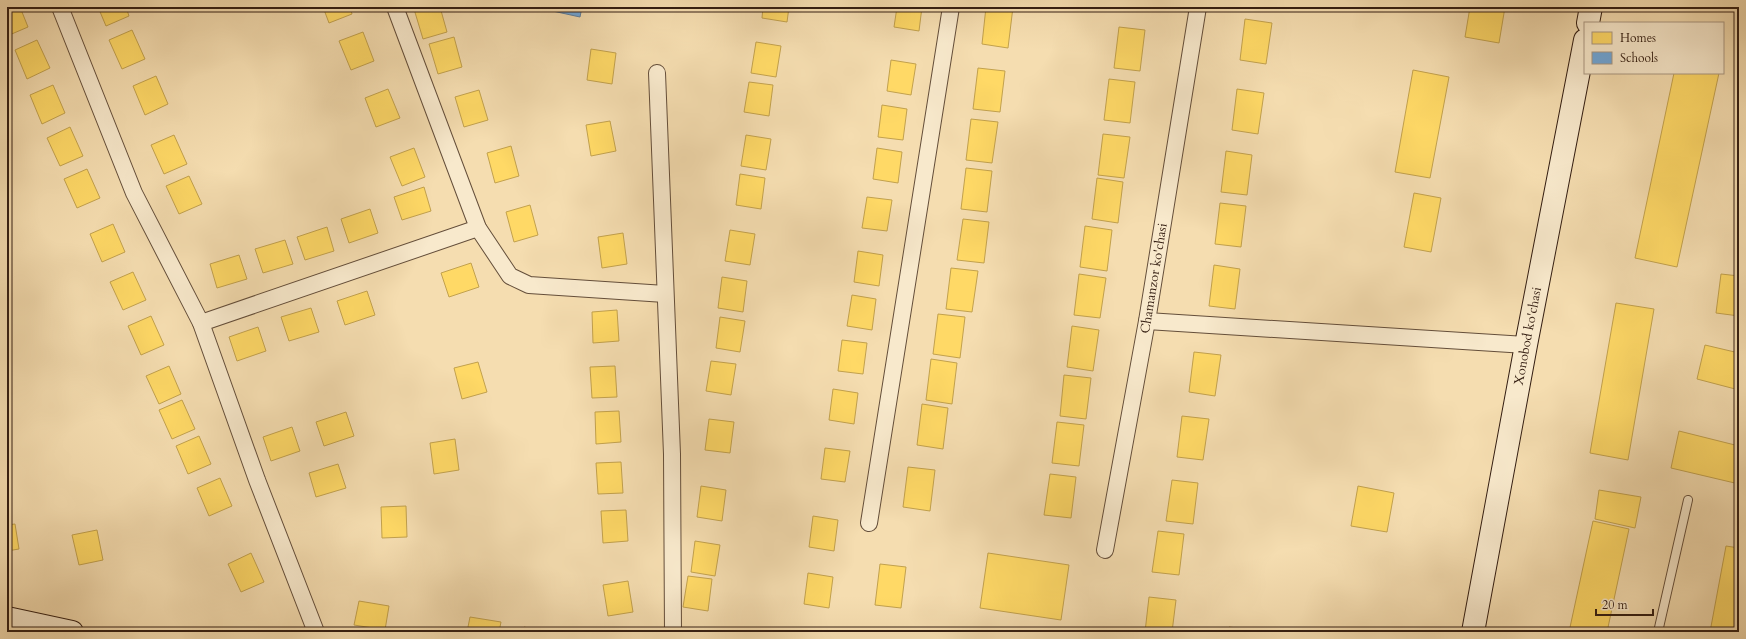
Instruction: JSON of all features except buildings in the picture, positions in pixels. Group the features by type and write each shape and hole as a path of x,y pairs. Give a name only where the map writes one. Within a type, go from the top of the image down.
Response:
{"main road":[{"path":"1588,22 1591,7"},
{"name":"Xonobod ko'chasi","path":"1473,632 1526,345 1584,45"},
{"path":"7,618 72,632"}],"street":[{"path":"60,7 134,194 201,323 257,480 316,632"},
{"path":"395,7 478,228 510,276 529,285 665,294"},
{"path":"869,523 951,7"},
{"name":"Chamanzor ko'chasi","path":"1106,550 1147,321 1198,7"},
{"path":"657,73 672,454 674,632"},
{"path":"201,323 478,228"},
{"path":"1147,321 1526,345"}],"lane":[{"path":"1658,632 1688,500"}]}
